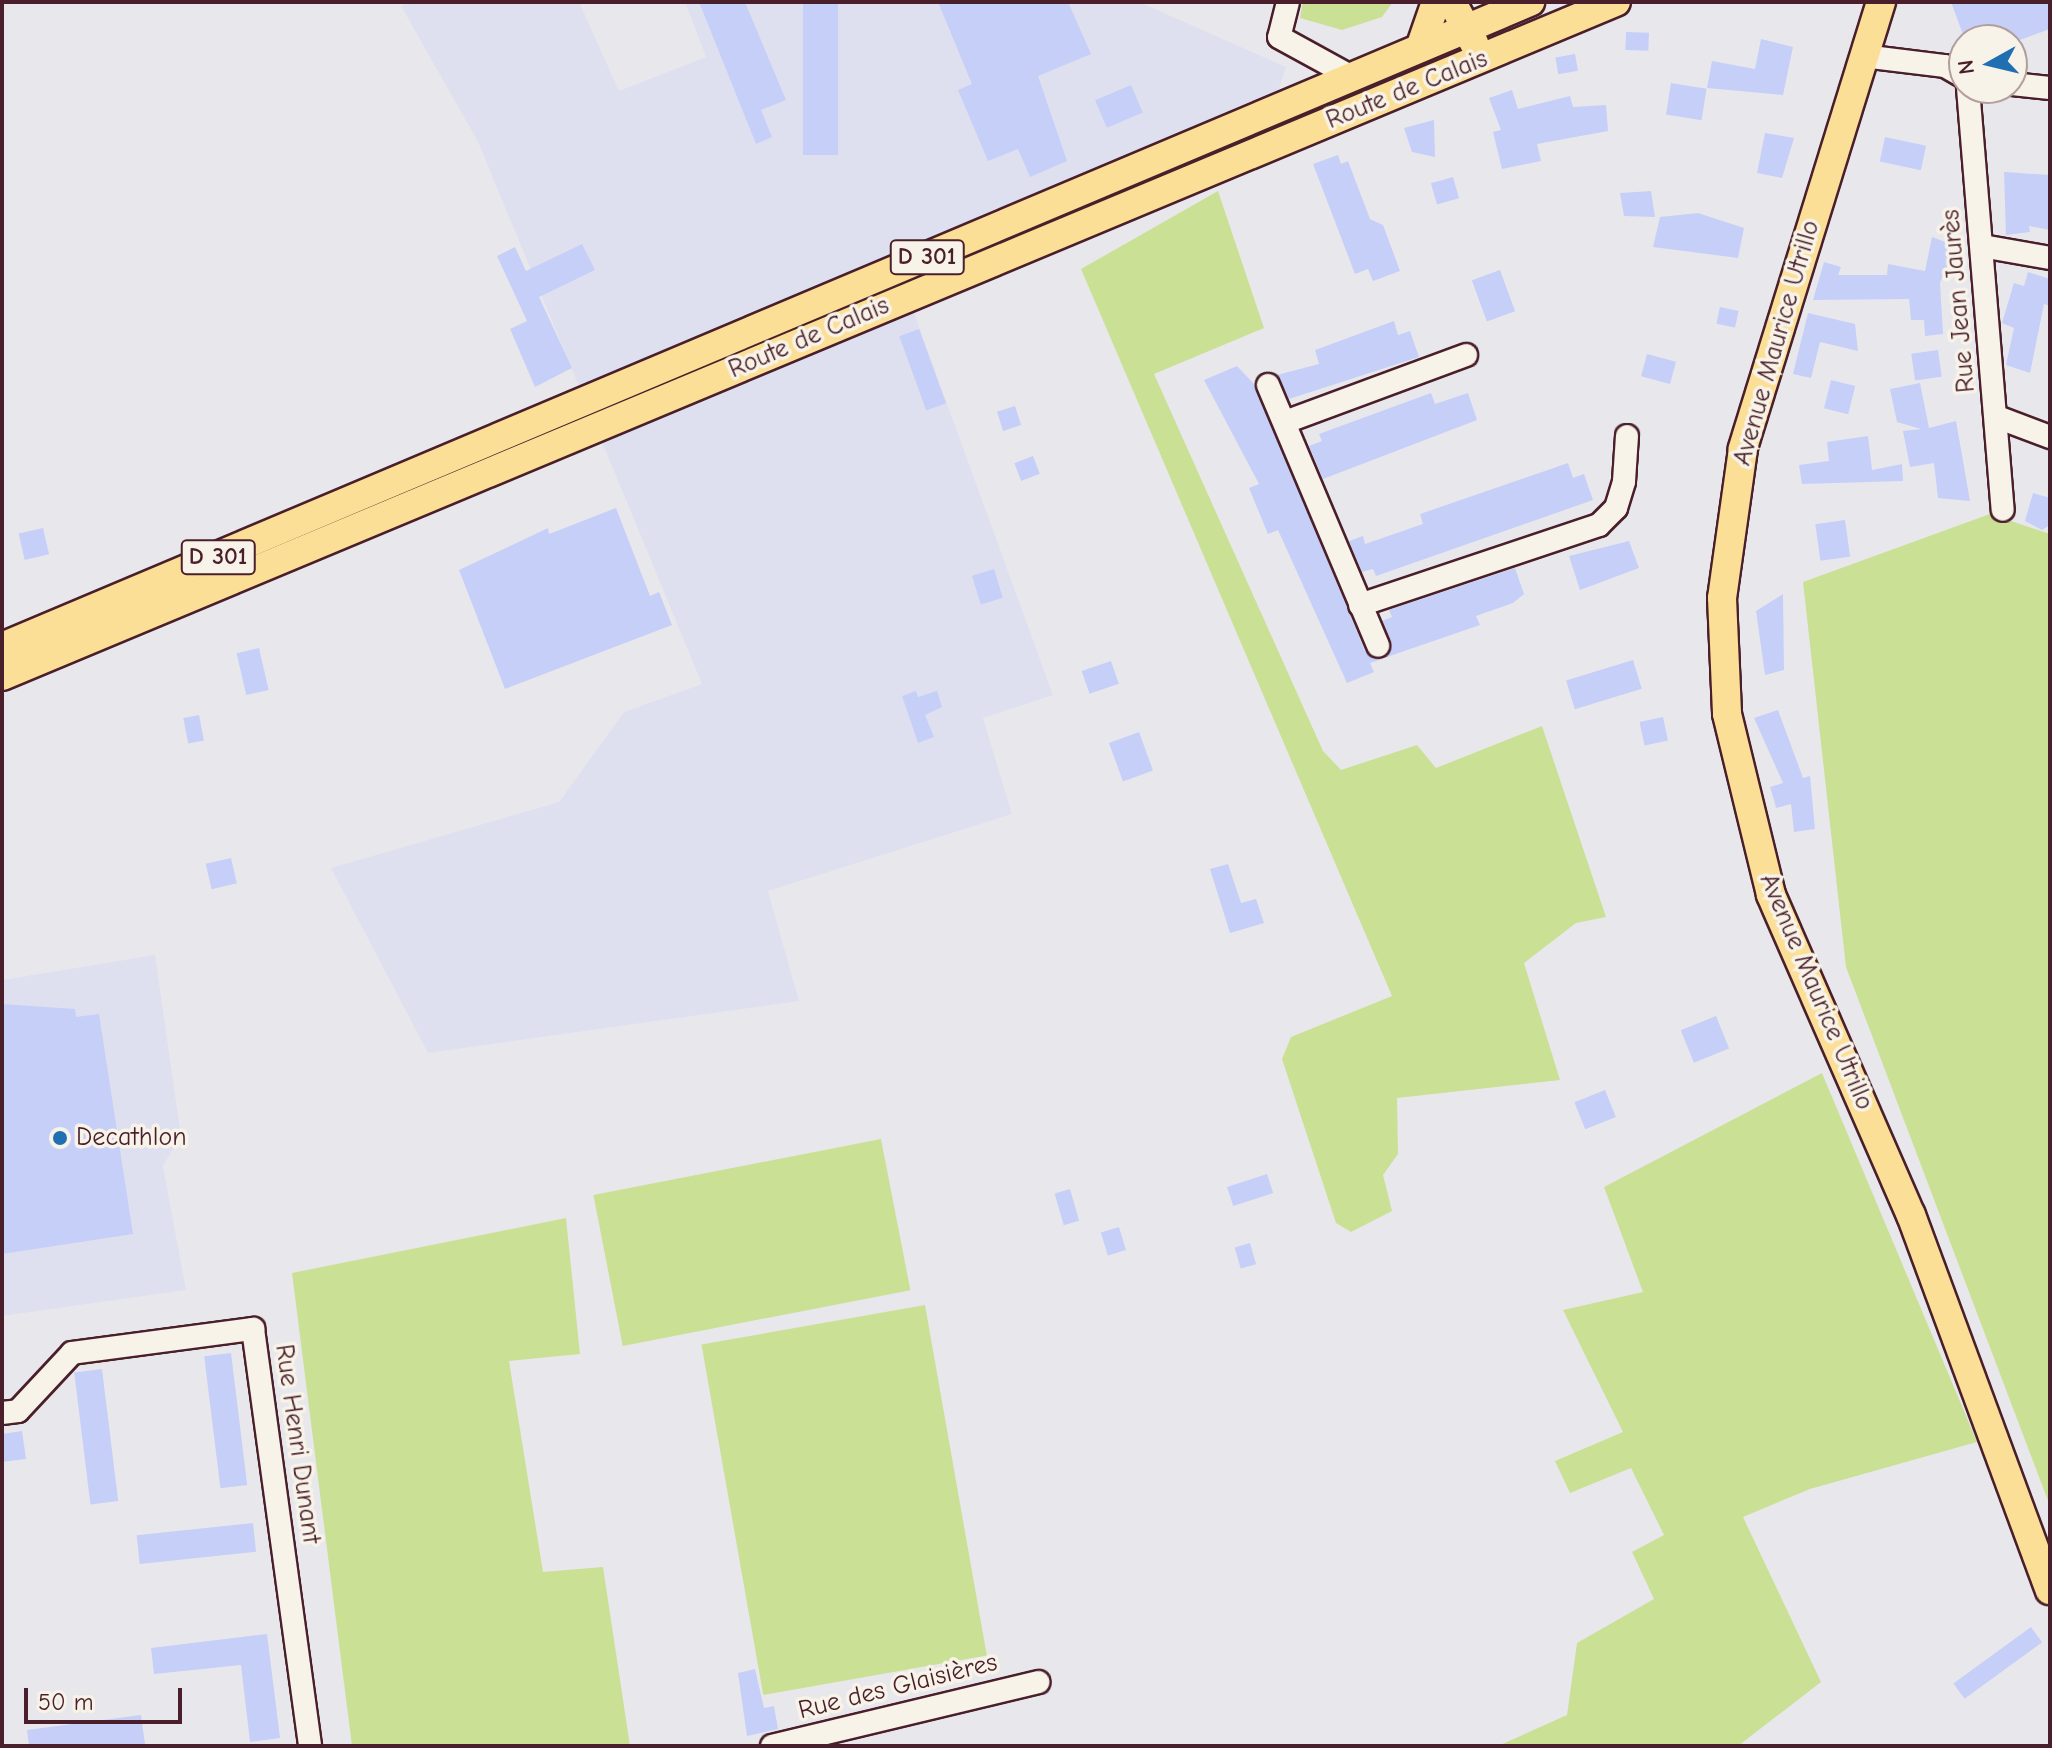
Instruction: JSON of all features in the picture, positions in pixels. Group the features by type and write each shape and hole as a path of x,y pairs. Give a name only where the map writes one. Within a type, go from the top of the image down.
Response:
{"main road":[{"path":"1420,48 1436,2"},
{"path":"1452,2 1470,15 1481,60"},
{"name":"Route de Calais","path":"2,647 1420,48 1470,15 1530,2"},
{"name":"Route de Calais","path":"2,676 1616,2"},
{"name":"Avenue Maurice Utrillo","path":"1881,3 1743,449 1722,598 1727,714 1771,895 1911,1215 2050,1590"}],"street":[{"path":"1288,2 1279,37 1352,77"},
{"path":"1863,56 1948,68"},
{"path":"2028,86 2050,88"},
{"name":"Rue Jean Jaurès","path":"1969,104 2003,510"},
{"path":"1982,246 2050,258"},
{"path":"1285,422 1466,355"},
{"path":"1268,385 1378,646"},
{"path":"1997,417 2050,437"},
{"path":"1360,605 1599,525 1616,508 1627,436"},
{"name":"Rue Henri Dunant","path":"2,1413 18,1411 72,1353 253,1329 310,1746"},
{"name":"Rue des Glaisières","path":"772,1746 1038,1682"}],"shaded area":[{"path":"409,2 579,2 619,91 706,57 685,2 1139,2 1286,67 1279,89 893,255 1053,695 983,718 1012,814 768,891 799,1001 428,1053 331,868 559,802 624,712 702,684 478,142 401,6"},
{"path":"155,955 181,1136 163,1166 186,1290 2,1316 2,980"}],"green space":[{"path":"1303,2 1393,2 1382,17 1342,30 1300,18"},
{"path":"1218,191 1264,328 1154,374 1323,751 1341,770 1417,745 1436,768 1542,726 1606,917 1576,923 1524,963 1560,1080 1397,1098 1398,1154 1383,1175 1392,1211 1351,1232 1336,1223 1282,1059 1291,1037 1392,996 1081,269"},
{"path":"1990,514 2050,534 2050,1506 1846,967 1803,582"},
{"path":"1822,1073 1977,1442 1810,1489 1743,1517 1821,1682 1738,1746 1498,1746 1567,1715 1577,1643 1654,1599 1632,1552 1664,1535 1631,1468 1570,1493 1555,1461 1623,1432 1563,1310 1643,1292 1604,1187"},
{"path":"881,1139 910,1290 623,1346 593,1195"},
{"path":"566,1218 580,1354 509,1361 543,1572 603,1567 630,1746 352,1746 292,1273"},
{"path":"925,1305 987,1656 763,1695 701,1344"}],"building":[{"path":"699,2 745,2 786,100 761,110 772,137 756,144"},
{"path":"803,2 838,2 838,155 803,155"},
{"path":"938,2 1068,2 1091,54 1038,76 1067,161 1030,177 1018,149 988,161 958,90 972,84"},
{"path":"1951,2 2050,2 2050,29 2028,37 2028,24 1959,24"},
{"path":"1626,32 1649,33 1648,51 1625,50"},
{"path":"1761,39 1793,47 1783,95 1707,88 1712,61 1755,69"},
{"path":"1575,54 1578,71 1558,74 1555,57"},
{"path":"1671,83 1707,89 1702,120 1666,115"},
{"path":"1131,85 1143,113 1107,128 1095,100"},
{"path":"1512,90 1518,109 1570,96 1573,107 1606,105 1608,131 1537,144 1541,161 1502,169 1493,132 1501,130 1489,98"},
{"path":"1434,120 1435,157 1412,152 1404,128"},
{"path":"1765,133 1794,138 1782,178 1757,173"},
{"path":"1885,137 1926,146 1921,170 1880,161"},
{"path":"1338,155 1341,164 1348,161 1370,219 1383,225 1400,271 1373,281 1368,269 1355,274 1313,164"},
{"path":"2004,172 2050,175 2050,230 2029,226 2030,232 2006,235"},
{"path":"1453,177 1459,198 1437,204 1431,183"},
{"path":"1651,191 1655,217 1624,216 1620,193"},
{"path":"1698,213 1744,228 1738,258 1653,247 1660,217"},
{"path":"1932,237 1956,246 1940,283 1943,334 1925,336 1924,320 1911,320 1909,299 1813,300 1824,262 1841,267 1838,275 1887,275 1888,264 1925,271"},
{"path":"582,244 595,270 539,297 572,368 535,387 510,329 527,321 497,256 515,247 526,271"},
{"path":"1500,270 1515,311 1487,322 1472,280"},
{"path":"2028,272 2050,279 2050,306 2044,304 2030,373 2006,365 2014,328 2002,323 2014,283 2024,286"},
{"path":"1720,307 1739,311 1735,328 1716,324"},
{"path":"1808,313 1855,324 1858,351 1820,342 1811,378 1793,374"},
{"path":"1394,321 1398,335 1410,331 1419,357 1289,399 1277,375 1319,364 1315,350"},
{"path":"919,329 946,403 926,410 899,336"},
{"path":"1938,350 1942,377 1915,380 1911,354"},
{"path":"1647,354 1676,362 1670,384 1641,376"},
{"path":"1237,366 1254,384 1365,651 1382,659 1370,663 1374,672 1347,683 1278,530 1268,534 1249,488 1259,484 1204,380"},
{"path":"1831,380 1855,386 1848,414 1824,408"},
{"path":"1920,383 1929,428 1956,421 1970,501 1938,498 1934,463 1910,467 1903,431 1921,429 1897,422 1890,389"},
{"path":"1431,393 1435,404 1468,393 1477,420 1323,479 1309,446 1322,441 1319,434"},
{"path":"1015,406 1021,425 1003,431 997,412"},
{"path":"1868,436 1872,470 1902,464 1903,481 1802,484 1799,465 1829,461 1827,442"},
{"path":"1033,456 1040,474 1021,481 1014,463"},
{"path":"1568,463 1573,478 1584,474 1593,500 1376,576 1373,569 1362,572 1349,541 1363,536 1365,544 1423,524 1420,514"},
{"path":"2033,493 2050,498 2050,525 2042,530 2025,521"},
{"path":"616,508 650,596 659,592 672,625 505,689 459,570 548,528 549,534"},
{"path":"1845,520 1850,557 1820,561 1815,524"},
{"path":"43,528 49,554 25,560 19,534"},
{"path":"1629,541 1639,568 1580,590 1569,556"},
{"path":"1515,568 1524,594 1513,603 1476,616 1480,625 1384,658 1392,647 1382,621 1392,617 1389,610"},
{"path":"994,569 1003,598 981,604 972,576"},
{"path":"1783,594 1784,670 1765,675 1756,611"},
{"path":"259,648 269,690 246,695 237,653"},
{"path":"1633,660 1642,689 1575,709 1566,680"},
{"path":"1111,661 1119,684 1090,694 1082,671"},
{"path":"916,691 918,697 937,691 942,707 925,715 934,737 918,743 902,696"},
{"path":"1778,710 1803,778 1810,776 1815,829 1794,832 1791,804 1776,808 1770,787 1783,783 1754,718"},
{"path":"199,715 204,741 188,744 183,718"},
{"path":"1663,717 1668,740 1645,745 1640,722"},
{"path":"1139,732 1153,771 1123,781 1109,743"},
{"path":"231,858 237,883 212,889 206,864"},
{"path":"1228,864 1241,903 1256,899 1264,923 1230,933 1210,869"},
{"name":"Decathlon","path":"2,1004 75,1009 76,1017 99,1014 133,1234 2,1254"},
{"path":"1716,1016 1729,1048 1694,1063 1681,1030"},
{"path":"1605,1090 1616,1117 1585,1129 1574,1102"},
{"path":"1267,1174 1273,1193 1233,1206 1227,1187"},
{"path":"1070,1189 1079,1221 1064,1225 1055,1193"},
{"path":"1119,1227 1126,1250 1108,1256 1101,1233"},
{"path":"1250,1243 1256,1264 1241,1269 1235,1247"},
{"path":"231,1353 247,1485 220,1488 204,1356"},
{"path":"102,1369 118,1501 90,1504 74,1372"},
{"path":"22,1431 26,1459 2,1462 2,1434"},
{"path":"253,1523 256,1552 140,1564 137,1535"},
{"path":"2031,1627 2042,1642 1965,1699 1953,1683"},
{"path":"267,1634 280,1738 250,1742 241,1665 154,1674 151,1648"},
{"path":"755,1669 764,1708 774,1706 778,1729 747,1736 738,1673"},
{"path":"141,1715 145,1744 29,1746 27,1730"}],"place":[{"name":"Decathlon","path":"60,1138"}]}
